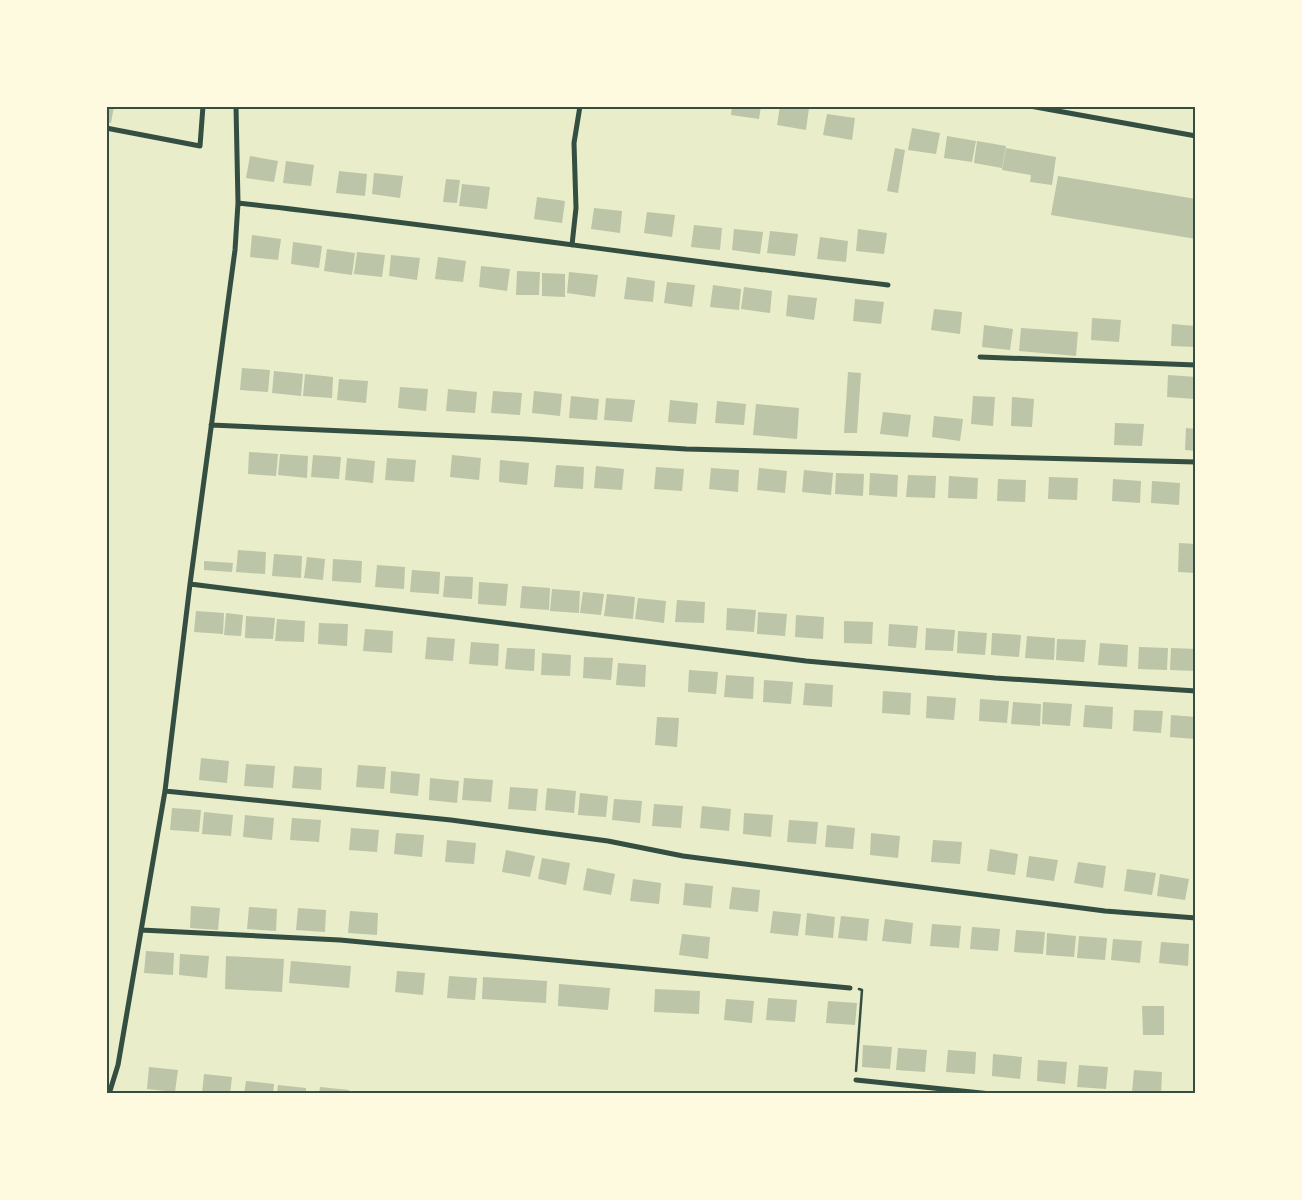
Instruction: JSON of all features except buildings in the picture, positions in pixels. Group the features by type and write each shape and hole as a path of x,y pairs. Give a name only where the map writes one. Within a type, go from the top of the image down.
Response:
{"street":[{"path":"106,128 200,146 204,106"},
{"path":"109,1094 118,1065 165,791 210,425 235,250 238,203 236,106"},
{"path":"572,245 576,208 574,143 580,106"},
{"path":"1030,106 1196,136"},
{"path":"238,203 435,225 710,264 888,285"},
{"path":"980,357 1196,365"},
{"path":"210,425 686,449 1196,462"},
{"path":"190,584 806,661 995,678 1196,691"},
{"path":"165,791 451,820 608,841 682,856 1106,911 1196,918"},
{"path":"141,930 340,940 850,988"},
{"path":"856,1080 991,1094"}],"path":[{"path":"850,988 862,990 856,1080"}]}
